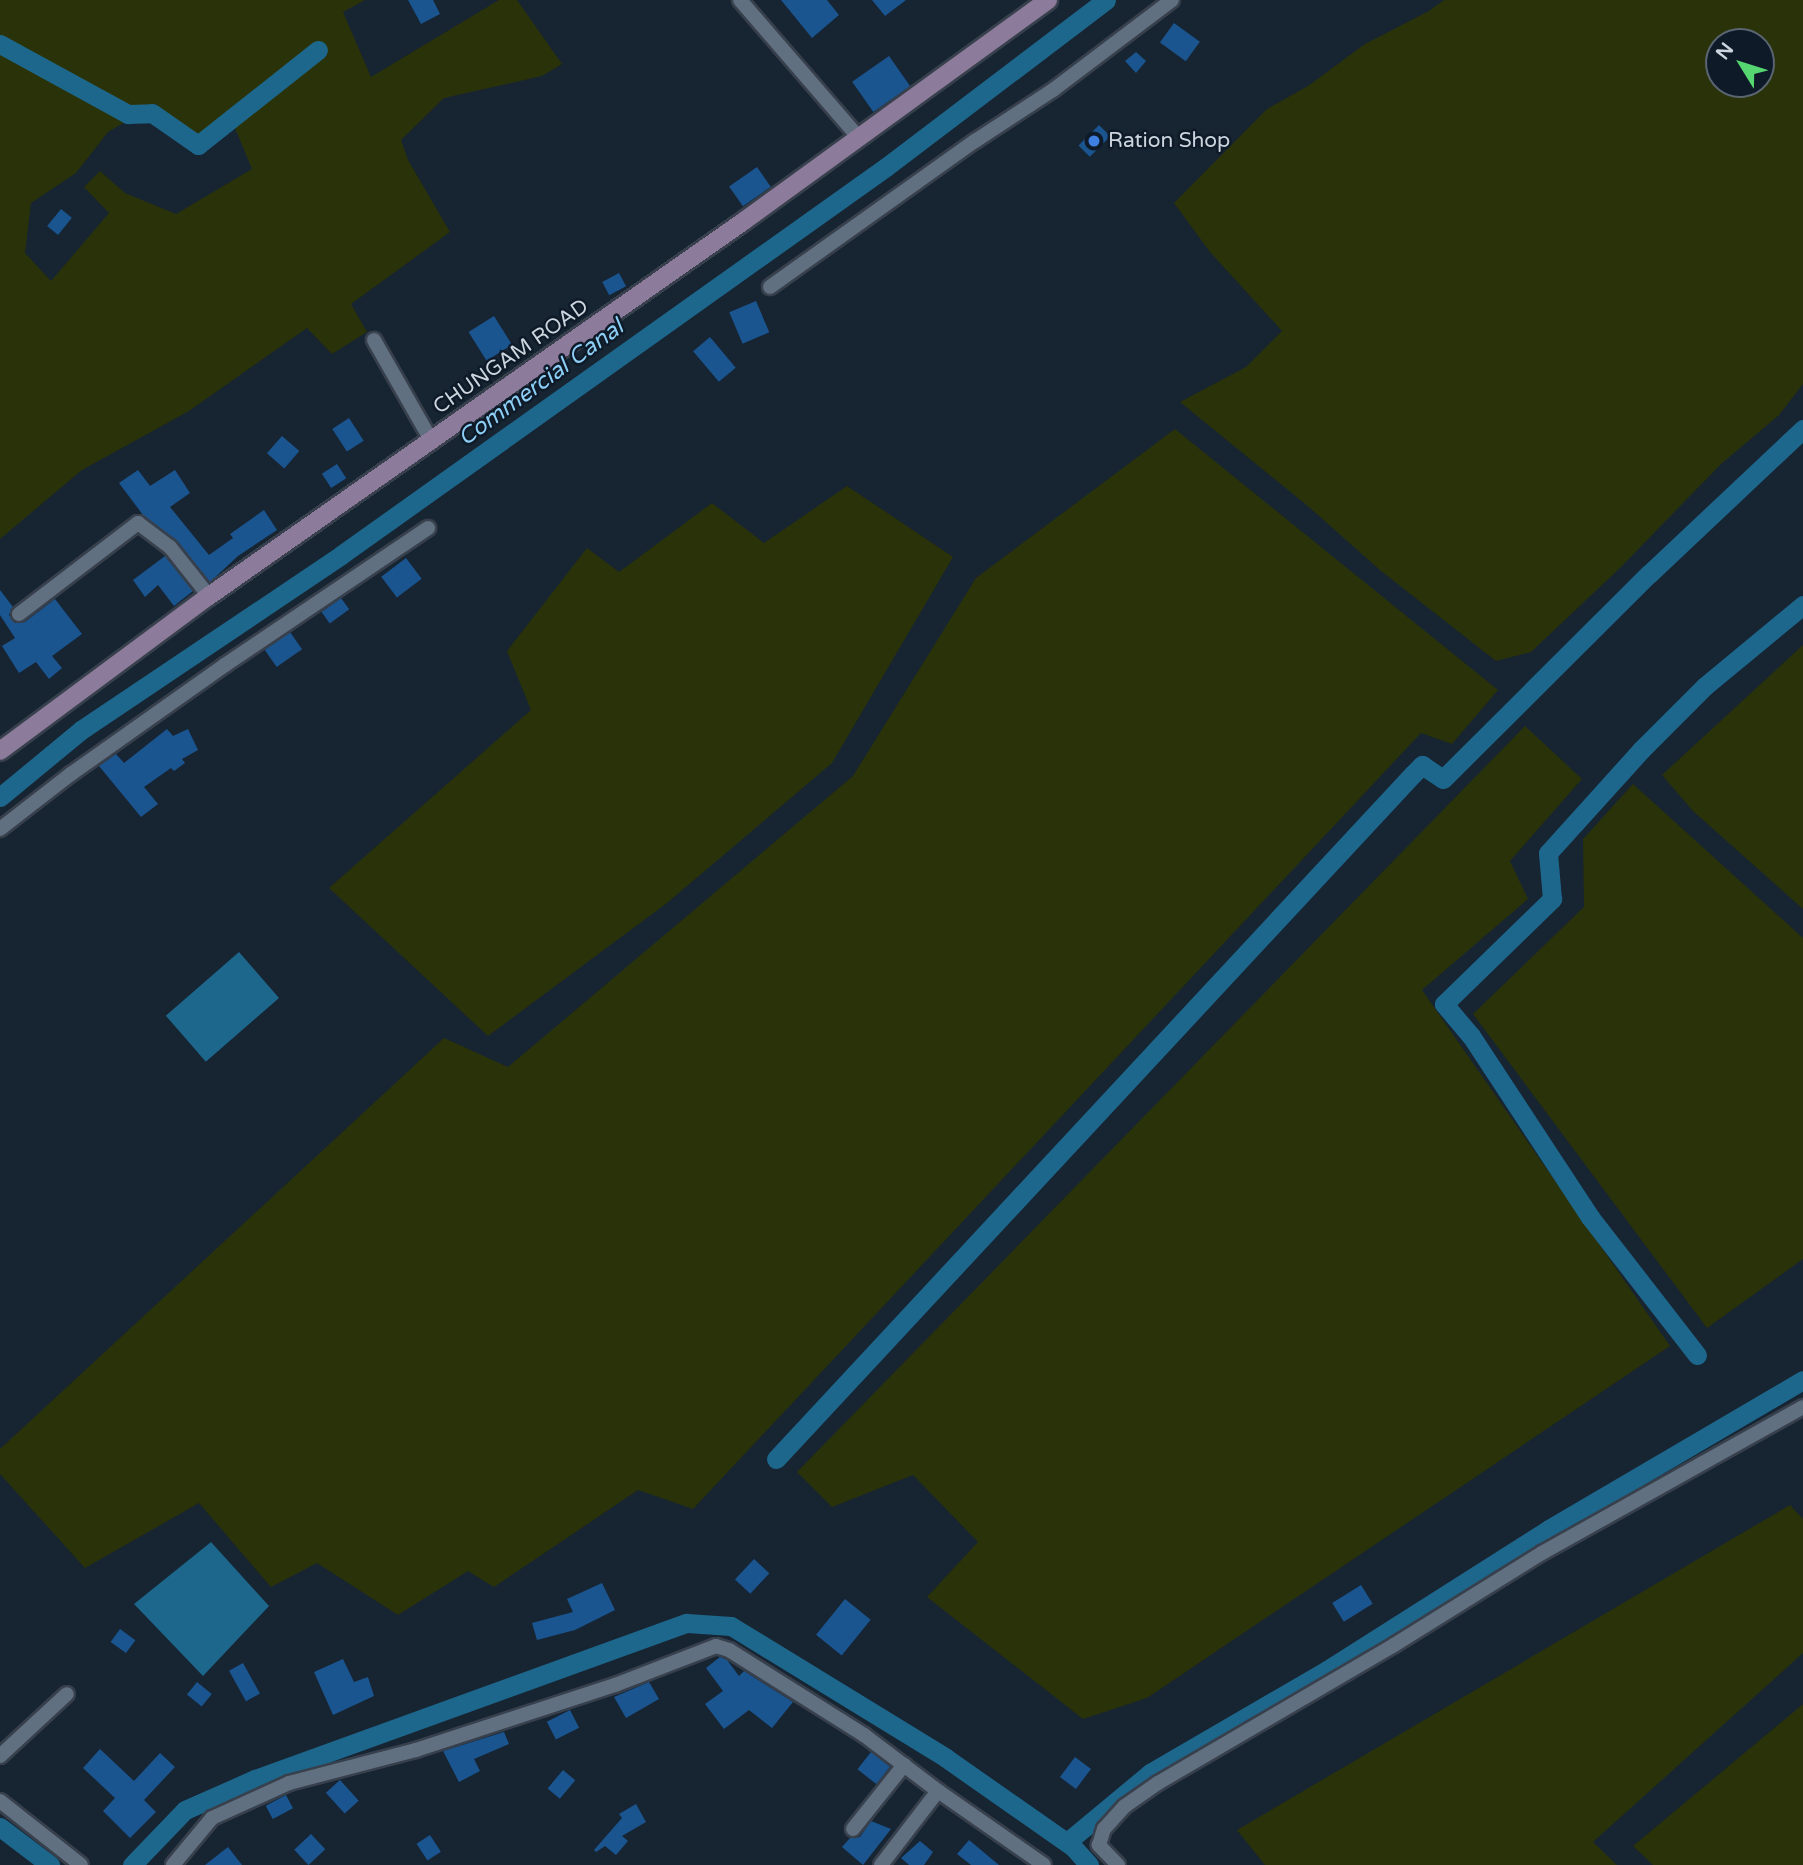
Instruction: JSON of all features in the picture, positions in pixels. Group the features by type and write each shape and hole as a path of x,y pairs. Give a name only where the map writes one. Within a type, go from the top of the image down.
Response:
{"main road":[{"name":"CHUNGAM ROAD","path":"0,751 208,596 859,138 1048,0"}],"street":[{"path":"740,0 859,138"},
{"path":"770,288 975,141 1053,90 1172,0"},
{"path":"374,340 431,440"},
{"path":"19,614 138,523 170,547 208,596"},
{"path":"0,829 71,774 181,696 428,528"},
{"path":"1118,1865 1099,1846 1104,1829 1125,1807 1158,1783 1394,1645 1542,1553 1803,1407"},
{"path":"173,1865 212,1818 289,1783 416,1750 615,1685 716,1646 729,1650 864,1734 938,1791 1044,1865"},
{"path":"0,1756 67,1694"},
{"path":"853,1829 904,1765"},
{"path":"881,1865 938,1791"},
{"path":"0,1801 81,1865"}],"green space":[{"path":"0,0 365,0 343,12 371,77 499,0 517,0 562,64 542,76 444,98 401,140 408,160 450,232 351,304 367,332 332,354 307,328 189,411 82,470 0,539","holes":["156,104 202,150 235,128 252,169 176,214 125,193 100,171 84,187 109,213 51,281 25,253 31,203 76,173 108,132"]},
{"path":"1444,0 1803,0 1803,384 1779,415 1721,464 1620,568 1531,652 1496,661 1381,571 1309,507 1180,402 1246,367 1282,331 1210,252 1174,203 1267,109 1308,86 1365,44 1429,11"},
{"path":"1175,429 1498,690 1452,744 1421,733 693,1509 638,1490 494,1587 468,1571 398,1615 317,1563 271,1587 199,1503 85,1568 0,1474 0,1449 444,1038 508,1067 853,776 976,578"},
{"path":"847,486 953,557 832,763 667,903 488,1036 329,888 531,710 507,651 587,548 619,572 712,503 764,543"},
{"path":"1803,645 1803,909 1693,811 1662,775"},
{"path":"1525,726 1582,779 1510,861 1528,899 1422,990 1670,1346 1147,1698 1083,1719 927,1597 978,1542 913,1475 832,1507 797,1472"},
{"path":"1633,784 1803,938 1803,1259 1707,1328 1473,1014 1584,907 1583,839"},
{"path":"1790,1505 1803,1519 1803,1653 1593,1842 1617,1865 1265,1865 1237,1830"},
{"path":"1803,1704 1803,1865 1653,1865 1633,1846"}],"water":[{"path":"239,952 279,998 206,1062 166,1016"},
{"path":"211,1542 269,1606 203,1676 134,1604"}],"building":[{"path":"408,0 433,0 440,14 421,24"},
{"path":"781,0 827,0 839,15 812,38"},
{"path":"872,0 906,0 885,16"},
{"path":"1174,23 1200,42 1186,61 1160,42"},
{"path":"1136,52 1146,61 1136,73 1125,61"},
{"path":"889,56 910,86 873,112 852,82"},
{"name":"Ration Shop","path":"1099,125 1110,136 1090,157 1078,146"},
{"path":"757,167 771,187 743,206 729,187"},
{"path":"61,209 72,218 58,235 47,226"},
{"path":"619,273 626,286 609,295 602,282"},
{"path":"756,301 769,332 743,344 729,312"},
{"path":"494,316 512,345 487,361 469,332"},
{"path":"710,337 736,368 719,382 693,351"},
{"path":"349,418 364,441 347,452 332,429"},
{"path":"282,436 299,451 284,468 267,453"},
{"path":"337,464 346,478 331,488 322,474"},
{"path":"138,470 150,486 175,470 190,493 170,507 209,555 233,538 230,534 264,510 277,530 238,556 210,582 177,541 143,515 119,483"},
{"path":"165,556 193,591 174,606 158,585 145,597 133,580"},
{"path":"406,558 422,579 397,597 381,577"},
{"path":"0,590 13,607 9,615 15,623 25,622 55,599 82,634 52,656 62,668 49,679 36,662 19,673 2,646 15,638 0,615"},
{"path":"341,598 349,609 330,623 322,612"},
{"path":"290,632 302,649 277,667 265,650"},
{"path":"167,729 173,736 188,729 198,750 182,759 185,763 174,771 171,768 144,787 158,804 141,817 99,766 116,754 124,763"},
{"path":"754,1559 769,1573 750,1594 735,1579"},
{"path":"602,1583 615,1610 575,1630 537,1640 532,1623 573,1612 567,1599"},
{"path":"1361,1585 1373,1604 1344,1622 1332,1603"},
{"path":"845,1599 871,1620 842,1656 816,1635"},
{"path":"120,1629 135,1640 126,1653 111,1642"},
{"path":"720,1657 727,1660 739,1676 744,1671 793,1702 772,1728 749,1710 724,1729 705,1704 723,1691 706,1668"},
{"path":"343,1659 354,1682 368,1677 374,1696 333,1715 314,1672"},
{"path":"243,1663 260,1694 246,1701 229,1671"},
{"path":"197,1682 212,1694 202,1706 187,1694"},
{"path":"649,1682 659,1699 626,1718 614,1697"},
{"path":"570,1710 579,1728 556,1740 547,1722"},
{"path":"504,1732 509,1744 474,1759 480,1771 459,1782 443,1751"},
{"path":"100,1749 134,1781 160,1753 175,1767 144,1800 156,1812 130,1838 103,1811 115,1798 83,1768"},
{"path":"871,1752 890,1767 876,1784 857,1769"},
{"path":"1075,1757 1091,1769 1076,1789 1060,1777"},
{"path":"563,1770 575,1780 560,1799 548,1788"},
{"path":"340,1780 359,1801 345,1814 326,1793"},
{"path":"286,1795 293,1808 273,1819 266,1806"},
{"path":"636,1804 646,1822 622,1836 628,1841 616,1855 605,1846 596,1852 594,1850 622,1818 619,1814"},
{"path":"871,1821 891,1829 863,1865 842,1847 850,1838 860,1837"},
{"path":"311,1834 325,1849 309,1865 294,1850"},
{"path":"430,1835 441,1852 427,1860 417,1844"},
{"path":"969,1840 999,1865 971,1865 957,1854"},
{"path":"920,1841 933,1852 924,1865 909,1865 901,1858"},
{"path":"228,1847 242,1865 205,1865"}],"waterway":[{"name":"Commercial Canal","path":"0,797 81,730 341,555 886,167 1106,0"},
{"path":"0,44 128,114 152,113 198,145 318,50"},
{"path":"776,1459 1413,774 1422,765 1443,779 1649,574 1803,429"},
{"path":"1697,1355 1590,1217 1471,1036 1444,1004 1552,899 1548,853 1641,750 1705,686 1803,605"},
{"path":"1067,1842 1150,1773 1327,1670 1549,1529 1803,1380"},
{"path":"132,1865 185,1810 255,1779 687,1623 731,1626 946,1758 1073,1847 1089,1865"},
{"path":"0,1827 50,1865"}],"place":[{"name":"Ration Shop","path":"1094,141"}]}
